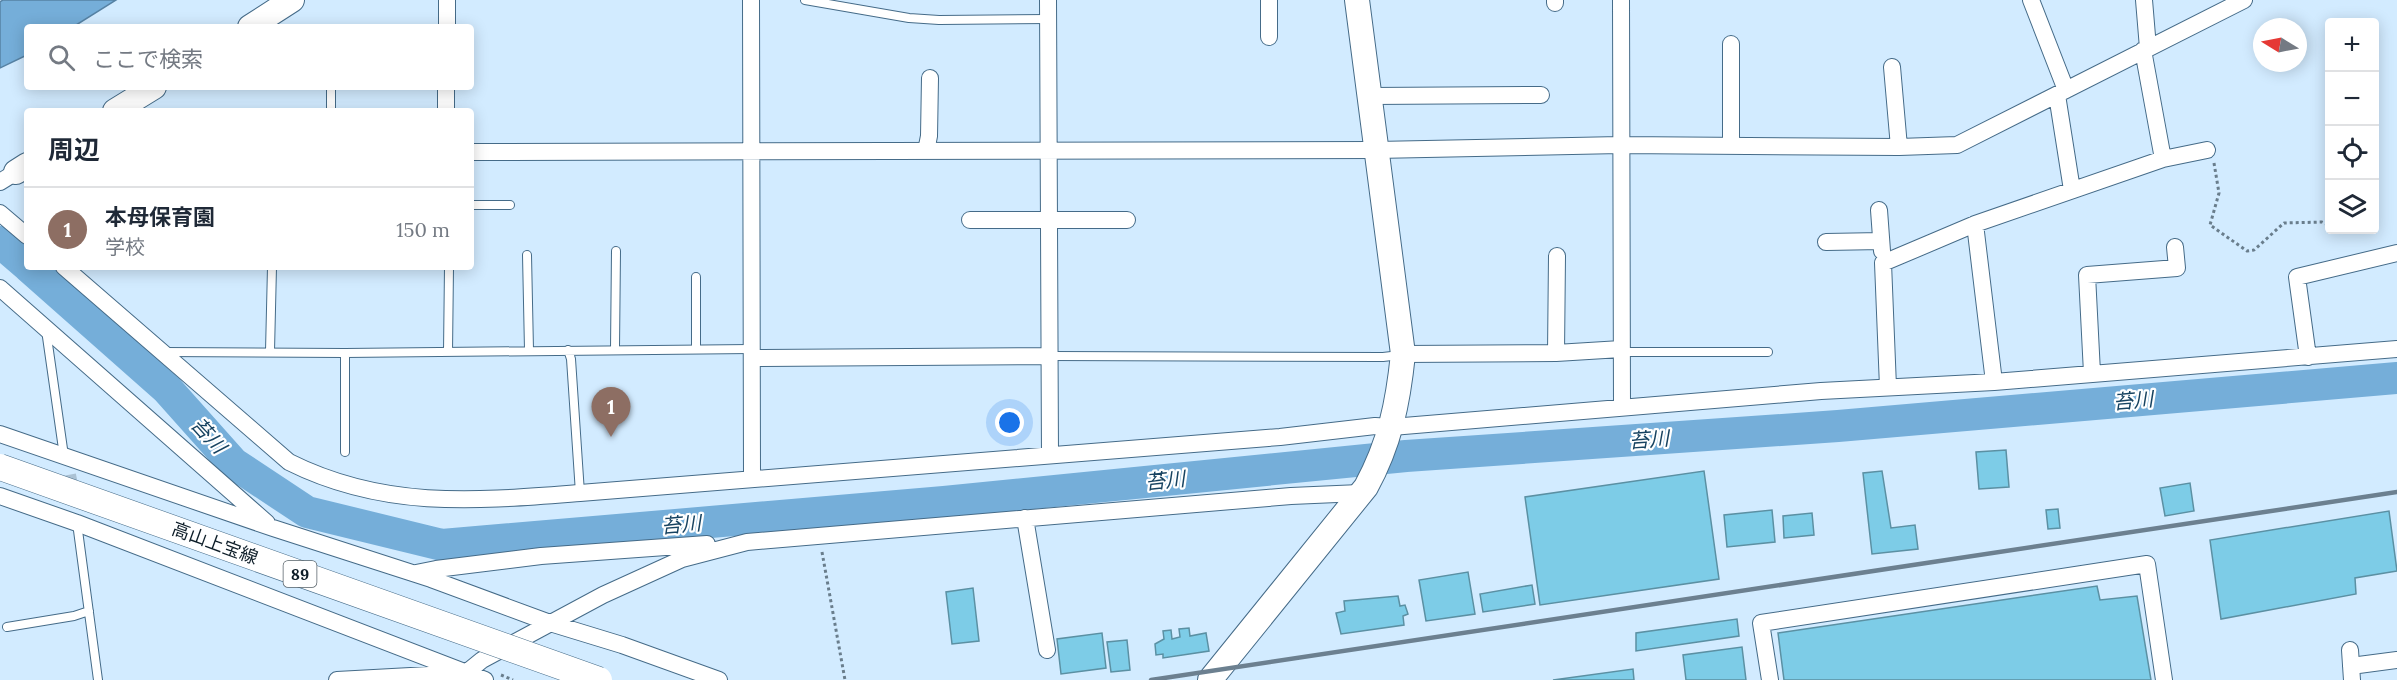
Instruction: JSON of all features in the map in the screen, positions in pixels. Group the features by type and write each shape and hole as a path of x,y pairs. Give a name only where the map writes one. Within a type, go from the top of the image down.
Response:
{"main road":[{"name":"高山上宝線","path":"0,467 599,680"}],"street":[{"path":"255,24 292,0"},
{"path":"447,0 447,24"},
{"path":"751,0 752,478"},
{"path":"1048,0 1050,455"},
{"path":"1269,0 1269,37"},
{"path":"1210,680 1363,490 1377,466 1391,429 1399,397 1403,354 1357,0"},
{"path":"1621,0 1622,408"},
{"path":"2031,0 2061,92 2072,190"},
{"path":"2144,0 2145,49 2163,159"},
{"path":"474,152 1376,150 1620,145 1899,147 1957,145 2244,0"},
{"path":"1731,44 1731,146"},
{"path":"1892,67 1899,147"},
{"path":"926,151 929,136 930,78"},
{"path":"120,108 149,90"},
{"path":"446,90 446,108"},
{"path":"1370,96 1541,95"},
{"path":"1883,263 1975,224 2072,190 2163,159 2207,150"},
{"path":"1879,210 1888,387"},
{"path":"0,213 24,233"},
{"path":"970,220 1127,220"},
{"path":"1975,224 1994,382"},
{"path":"1826,242 1881,241"},
{"path":"2092,372 2087,275 2177,268 2175,247"},
{"path":"2308,357 2297,277 2397,253"},
{"path":"1556,353 1557,256"},
{"path":"78,273 160,352 289,462 315,474 363,489 412,498 467,500 1280,437 1375,426 1391,429 1622,408 1888,387 1994,382 2092,372 2397,349"},
{"path":"0,288 273,528"},
{"path":"1403,354 1621,351"},
{"path":"752,354 1050,357"},
{"path":"0,434 719,680"},
{"path":"64,457 68,474"},
{"path":"413,574 436,568 541,556 747,542 1363,490"},
{"path":"0,496 76,515 485,680"},
{"path":"1025,518 1047,650"},
{"path":"337,680 466,673 482,660 603,595 682,559 747,542"},
{"path":"1770,680 1761,622 2147,564 2164,680"},
{"path":"2351,665 2397,660"}],"lane":[{"path":"805,0 909,18 1049,19"},
{"path":"331,90 331,108"},
{"path":"474,205 510,205"},
{"path":"615,349 616,251"},
{"path":"528,255 529,351"},
{"path":"270,351 272,270"},
{"path":"448,352 449,270"},
{"path":"696,277 696,348"},
{"path":"45,328 64,457"},
{"path":"160,352 345,353 696,348 752,354"},
{"path":"568,350 571,359 580,493"},
{"path":"1621,351 1768,352"},
{"path":"345,353 345,452"},
{"path":"1050,357 1383,357 1403,354"},
{"path":"76,515 98,680"},
{"path":"7,627 74,616 89,611"}],"path":[{"path":"2207,150 2212,149 2219,193 2210,225 2247,251 2254,250 2284,223 2325,224"},
{"path":"819,536 845,680"}],"water":[{"path":"3,0 116,0 78,24 24,24 24,56 0,68 0,2"}],"building":[{"path":"2006,450 2009,487 1979,489 1976,452"},
{"path":"1704,471 1719,579 1540,605 1525,497"},
{"path":"1882,471 1891,528 1915,525 1918,549 1872,554 1863,473"},
{"path":"2190,483 2194,511 2165,516 2160,488"},
{"path":"2058,509 2060,528 2048,529 2046,510"},
{"path":"1772,510 1775,542 1727,547 1724,515"},
{"path":"2389,511 2397,571 2355,578 2356,594 2221,619 2210,540"},
{"path":"1812,513 1814,535 1784,538 1783,516"},
{"path":"1468,572 1475,614 1426,621 1419,580"},
{"path":"1532,585 1535,604 1483,612 1480,594"},
{"path":"2097,586 2100,600 2137,596 2151,680 1784,680 1778,633"},
{"path":"973,588 979,641 952,644 946,592"},
{"path":"1398,596 1400,606 1405,605 1408,614 1403,616 1404,625 1341,634 1336,613 1345,611 1344,601"},
{"path":"1737,619 1739,636 1636,651 1636,633"},
{"path":"1189,628 1190,636 1206,633 1209,651 1163,658 1163,654 1156,655 1155,644 1164,639 1163,631 1171,630 1172,639 1180,637 1179,629"},
{"path":"1102,633 1106,668 1061,674 1057,639"},
{"path":"1127,640 1130,670 1111,672 1107,642"},
{"path":"1742,647 1746,680 1686,680 1683,655"},
{"path":"1633,669 1634,680 1553,680"}],"waterway":[{"name":"苔川","path":"0,242 24,262"},
{"name":"苔川","path":"32,270 167,389 233,463 307,512 442,545 944,502 1406,456 1838,426 2397,378"}],"tunnel":[{"path":"68,475 73,500"}],"railway":[{"path":"1151,680 2397,492"}],"place":[{"name":"本母保育園","path":"611,437"}]}
